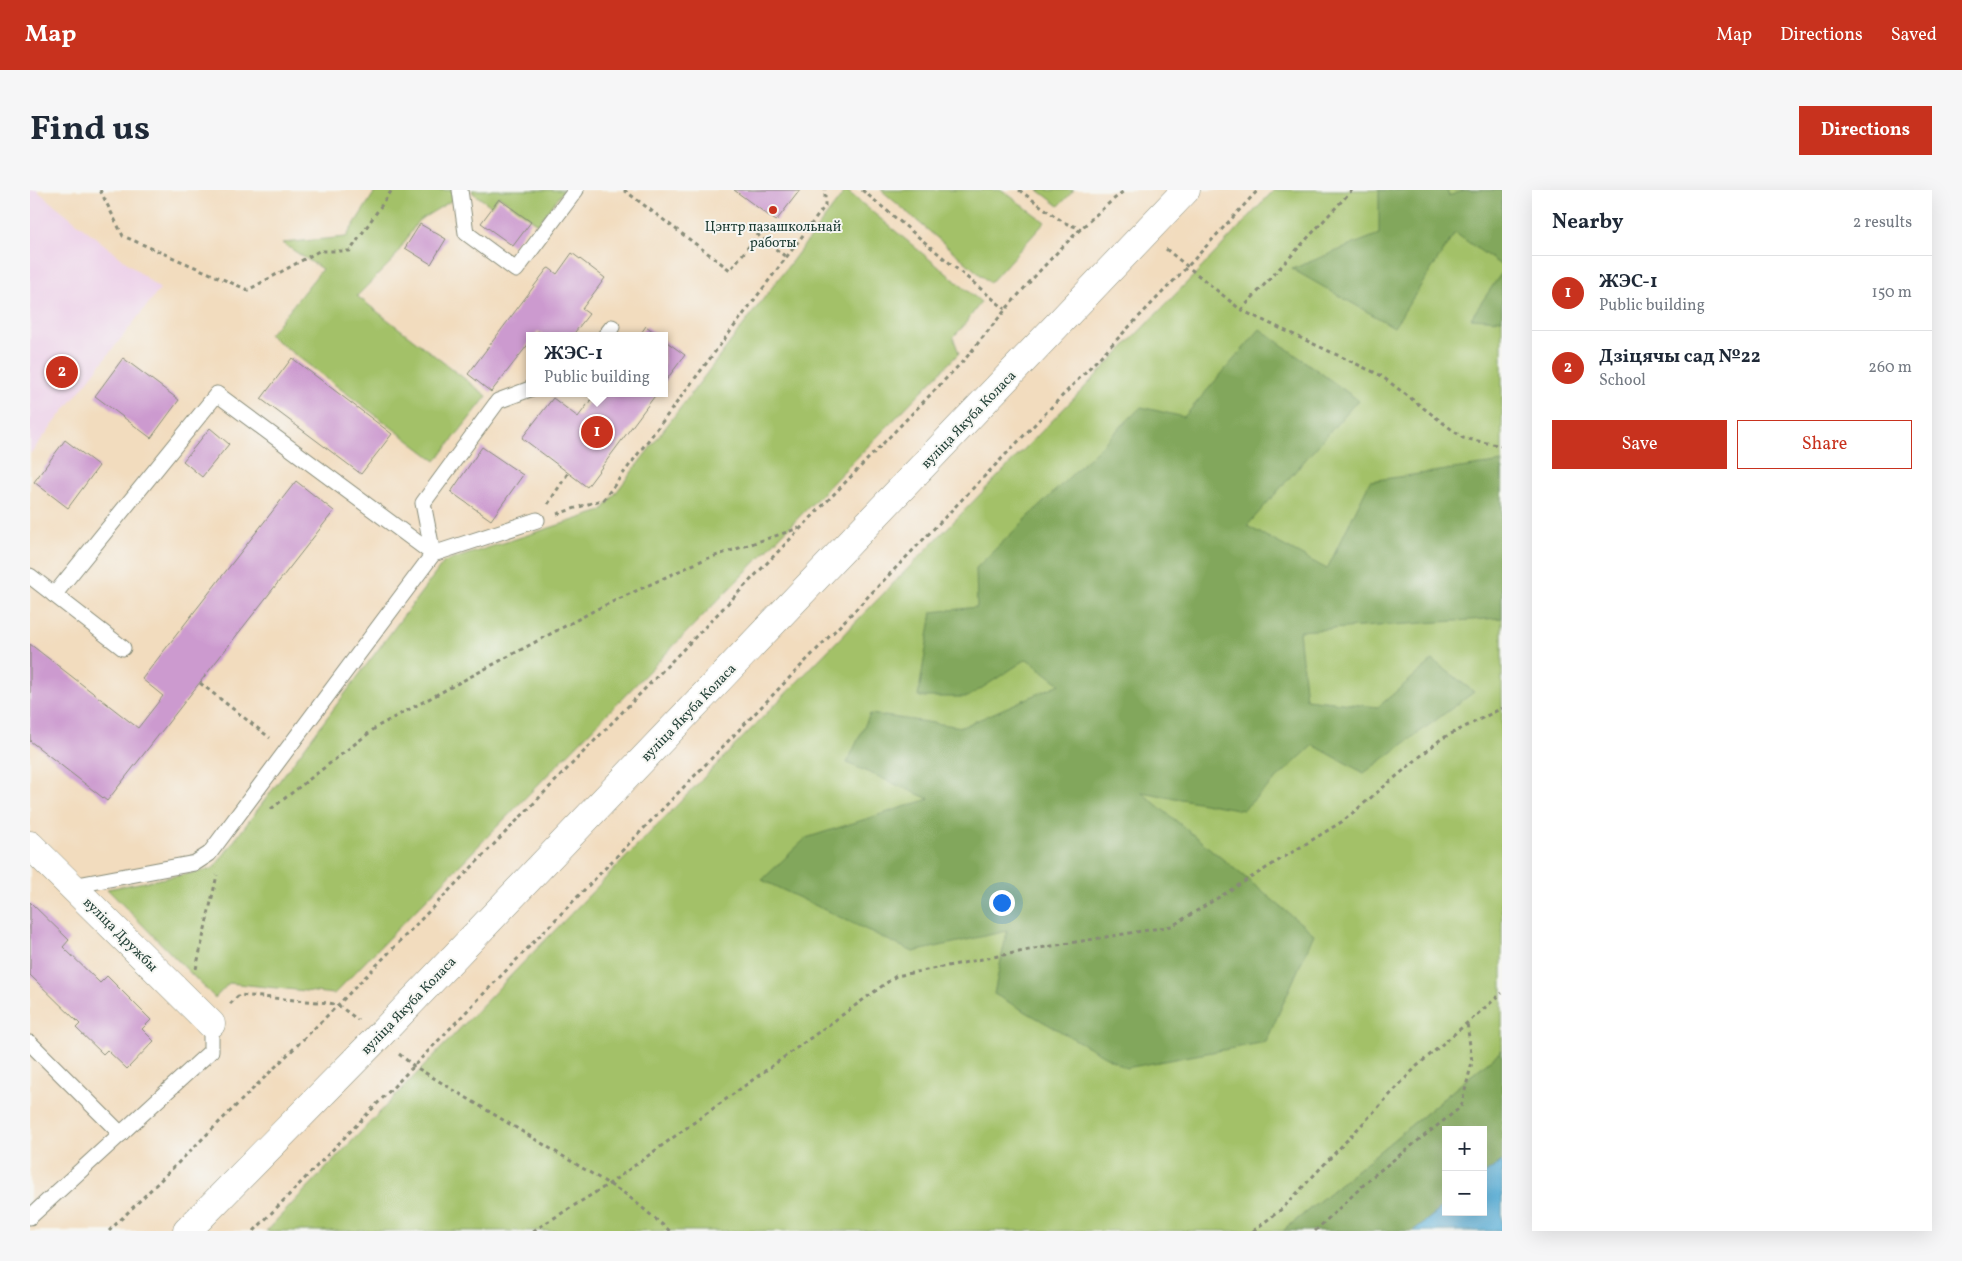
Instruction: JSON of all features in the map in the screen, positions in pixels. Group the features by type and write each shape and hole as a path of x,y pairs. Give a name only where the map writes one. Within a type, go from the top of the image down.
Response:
{"street":[{"name":"вуліца Якуба Коласа","path":"187,1231 393,1021 1186,190"},
{"name":"вуліца Дружбы","path":"30,845 211,1024"}],"lane":[{"path":"460,190 466,233 516,270 576,190"},
{"path":"433,554 423,503 498,401 526,390"},
{"path":"54,595 217,394 433,554"},
{"path":"72,886 196,863 209,854 433,554 537,520"},
{"path":"30,576 123,648"},
{"path":"30,1217 211,1051 211,1024"},
{"path":"30,1043 121,1134"}],"path":[{"path":"100,190 123,236 248,290 319,251 350,251 392,190"},
{"path":"624,190 730,270 758,235 786,257"},
{"path":"537,520 604,499 825,206 824,190"},
{"path":"862,190 1005,309"},
{"path":"1019,190 1063,222 1081,229"},
{"path":"109,1231 338,1005 966,358 1005,309 1099,210 1125,190"},
{"path":"254,1231 1188,266 1258,190"},
{"path":"1242,310 1352,190"},
{"path":"1188,266 1242,310 1380,375 1463,438 1502,446"},
{"path":"537,520 568,473"},
{"path":"268,811 378,726 600,608 703,560 801,527"},
{"path":"200,683 286,751"},
{"path":"533,1231 609,1184 896,976 1034,949 1172,926 1343,821 1441,739 1502,708"},
{"path":"189,1002 218,868"},
{"path":"1253,1231 1283,1208 1417,1066 1502,993"},
{"path":"239,995 329,1003"},
{"path":"1315,1231 1373,1176 1461,1107 1472,1062 1467,1022"},
{"path":"414,1066 627,1195 670,1231"}],"shaded area":[{"path":"30,190 36,190 160,289 30,454"}],"green space":[{"path":"376,190 452,190 454,199 418,221 393,260 357,296 487,396 436,461 269,335 322,269 282,243 346,237"},
{"path":"472,190 564,190 538,224 499,196 491,206 473,193"},
{"path":"846,190 981,302 953,337 959,353 334,994 229,983 215,998 107,889 213,869 444,562 602,511"},
{"path":"881,190 1002,190 1045,222 990,283"},
{"path":"1038,190 1074,190 1059,206"},
{"path":"1274,190 1502,190 1502,1050 1283,1231 266,1231 517,969 1203,266"},
{"path":"1379,190 1447,190 1449,196 1465,190 1502,190 1502,266 1455,233 1394,327 1292,269 1379,234"},
{"path":"1502,272 1502,320 1471,318"},
{"path":"1260,329 1358,400 1247,526 1327,569 1370,481 1502,462 1502,618 1299,631 1306,699 1378,707 1433,660 1474,692 1364,773 1313,745 1243,810 1141,792 1314,934 1266,1042 1126,1068 994,994 1007,931 913,952 762,880 806,838 929,799 847,763 870,714 962,727 1060,684 1027,659 968,697 918,697 932,612 977,607 976,568 1141,407 1184,417"},
{"path":"1502,1050 1502,1161 1487,1172 1487,1126 1442,1126 1442,1208 1413,1231 1283,1231"}],"water":[{"path":"1502,1161 1502,1231 1413,1231 1442,1208 1442,1216 1487,1216 1487,1172"}],"building":[{"name":"Цэнтр пазашкольнай работы","path":"734,190 800,190 776,221"},
{"path":"499,199 531,222 513,246 481,223"},
{"path":"420,224 446,239 431,264 405,248"},
{"path":"572,253 605,278 582,309 589,314 575,332 526,332 526,347 491,392 468,374 547,269 549,268 557,274"},
{"path":"646,326 654,332 642,332"},
{"path":"668,343 685,355 668,378"},
{"path":"123,358 179,400 151,438 95,396"},
{"path":"292,358 392,434 361,474 261,399"},
{"path":"593,397 654,397 587,487 522,438 553,398 578,417"},
{"path":"210,428 229,444 202,477 183,461"},
{"path":"65,440 99,466 68,508 34,482"},
{"path":"482,447 523,475 491,520 451,492"},
{"path":"296,481 334,511 107,801 30,741 30,644 138,728 163,696 142,679"},
{"path":"30,902 69,940 63,947 100,983 107,976 151,1020 142,1029 154,1041 127,1069 107,1050 103,1054 76,1028 80,1024 30,975"}],"place":[{"name":"Цэнтр пазашкольнай работы","path":"773,210"},
{"name":"Дзіцячы сад №22","path":"62,372"},
{"name":"ЖЭС-1","path":"597,432"}]}
